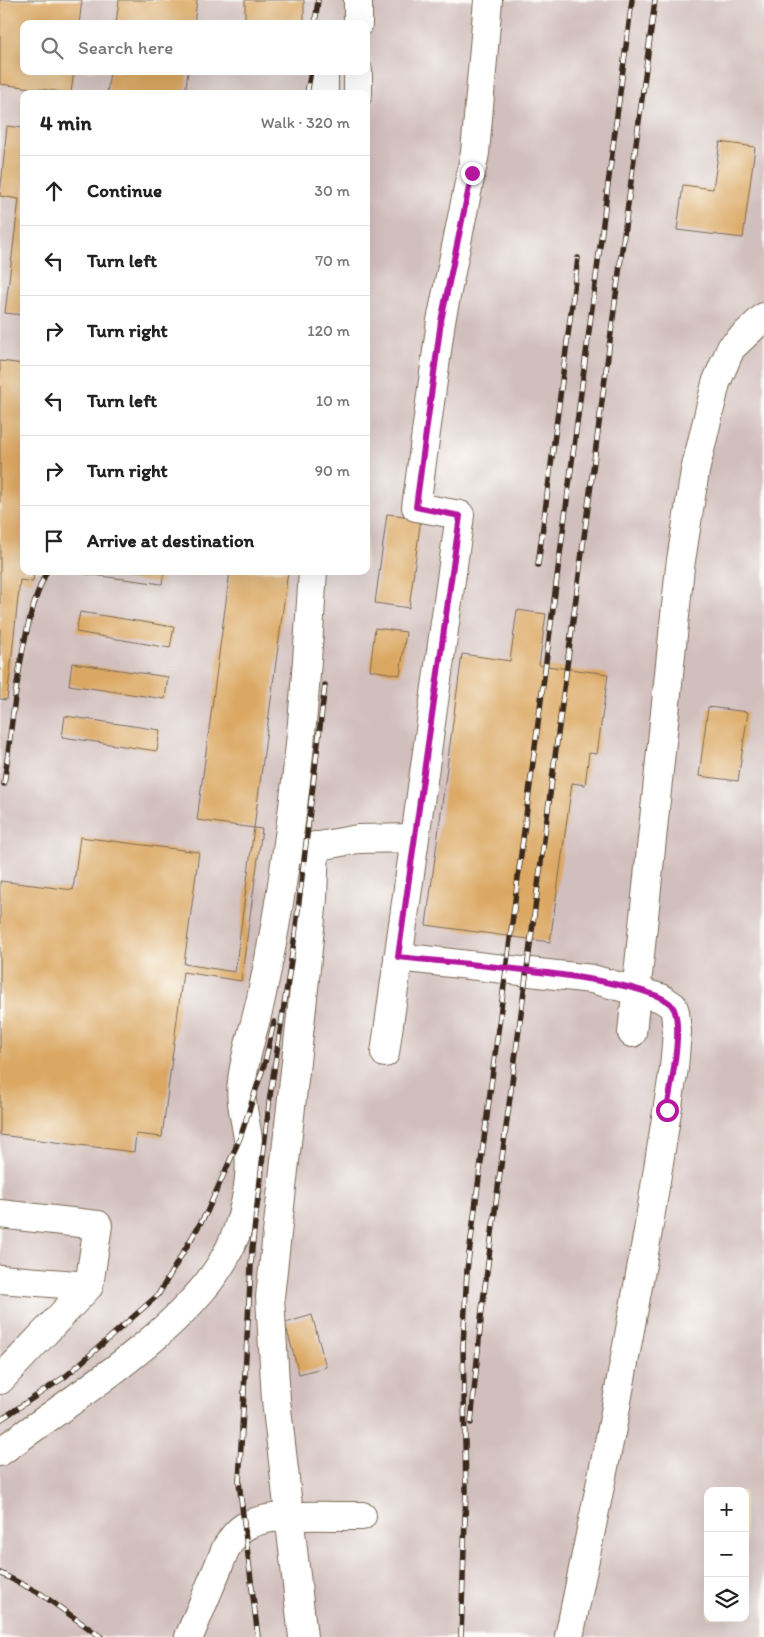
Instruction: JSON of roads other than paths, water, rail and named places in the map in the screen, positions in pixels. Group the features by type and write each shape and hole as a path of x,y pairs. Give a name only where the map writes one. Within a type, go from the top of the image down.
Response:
{"lane":[{"path":"358,0 358,20"},
{"path":"385,1053 460,516 416,507 441,321 475,153 488,0"},
{"path":"324,75 324,90"},
{"path":"358,75 358,90"},
{"path":"632,1033 680,567 695,471 711,399 721,368 739,338 764,316"},
{"path":"0,1452 107,1374 176,1317 200,1292 222,1263 233,1242 244,1205 249,1166 242,1082 260,1002 287,849 300,752 313,575"},
{"path":"287,849 380,837 415,838"},
{"path":"303,1637 276,1400 270,1318 272,1262 303,998 313,898 315,846"},
{"path":"398,957 592,979 636,989 661,998 673,1006 677,1020 676,1047 648,1231 613,1423 569,1637"},
{"path":"244,1205 278,1210"},
{"path":"0,1214 98,1225 89,1286 0,1380"},
{"path":"0,1278 89,1286"},
{"path":"189,1637 216,1568 235,1534 245,1527 256,1522 289,1518 362,1516"}],"railway":[{"path":"316,20 318,0"},
{"path":"461,1637 466,1490 463,1347 467,1270 632,0"},
{"path":"471,1423 482,1309 655,0"},
{"path":"308,90 310,75"},
{"path":"538,565 578,258"},
{"path":"4,784 23,646 37,594 45,575"},
{"path":"258,1637 239,1482 252,1248 270,1096 295,935 325,685"},
{"path":"0,1420 66,1376 158,1295 207,1212 240,1138 265,1062 274,1022"},
{"path":"0,1573 41,1594 101,1637"}]}
